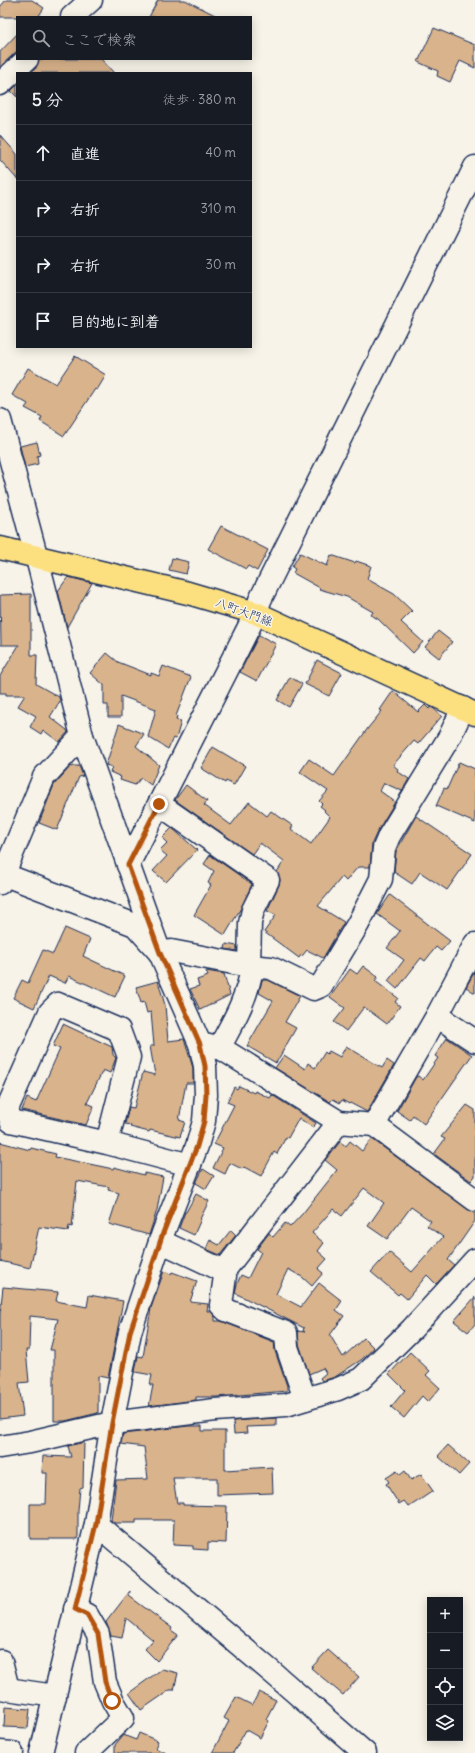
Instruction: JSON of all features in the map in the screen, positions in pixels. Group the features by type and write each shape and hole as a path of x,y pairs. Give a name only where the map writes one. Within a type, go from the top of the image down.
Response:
{"main road":[{"name":"八町大門線","path":"0,548 188,593 256,613 469,711"}],"street":[{"path":"73,16 91,0"},
{"path":"0,84 26,60"},
{"path":"128,865 256,613 260,600 475,167"},
{"path":"0,420 82,736 160,953 210,1046 339,1122 374,1126 475,1200"},
{"path":"160,953 171,951 251,966 271,968 314,989 321,986 358,924 381,879 384,848 390,836 450,736 469,711"},
{"path":"82,736 44,777 1,877 135,925 160,953"},
{"path":"41,1753 96,1524 112,1423 130,1332 160,1241 190,1165 204,1121 206,1095 205,1066 210,1046 246,996 250,983 250,923 253,910 268,880 159,804"},
{"path":"374,1126 437,1016 475,944"},
{"path":"107,1143 129,1057 119,1030 58,1004 50,1012 7,1109 11,1121 107,1143 190,1165"},
{"path":"437,1016 475,1041"},
{"path":"305,1399 287,1348 286,1333 226,1310 221,1305 225,1276 224,1271 339,1122"},
{"path":"160,1241 224,1271"},
{"path":"0,1447 30,1442 112,1423 216,1410 286,1405 361,1379 412,1329 475,1260"},
{"path":"96,1524 273,1673 365,1753"},
{"path":"75,1609 87,1615 98,1634 105,1682 112,1701 123,1718 86,1753"},
{"path":"2,1661 4,1688 55,1696"},
{"path":"0,1752 12,1753"}],"building":[{"path":"6,0 32,0 44,8 39,16 0,17 0,7"},
{"path":"158,0 185,0 217,16 150,16"},
{"path":"434,28 475,45 475,68 460,61 450,82 437,76 438,71 418,62"},
{"path":"16,35 16,52 0,67 0,52"},
{"path":"39,60 102,60 113,72 31,72 36,68"},
{"path":"16,86 16,96 11,91"},
{"path":"0,135 16,153 16,178 0,160"},
{"path":"75,356 106,375 64,436 40,421 42,417 25,408 28,404 12,395 28,368 56,384"},
{"path":"37,442 40,455 37,456 38,464 25,467 20,446"},
{"path":"221,526 268,550 257,571 248,566 246,569 208,549"},
{"path":"300,553 327,566 331,555 355,563 356,561 371,566 367,579 394,594 412,611 401,622 423,642 413,653 378,619 371,615 373,612 347,597 319,589 320,588 293,573 295,569 292,567"},
{"path":"172,558 189,562 186,574 169,570"},
{"path":"68,577 92,583 67,627 58,591"},
{"path":"31,594 31,655 37,655 36,684 59,697 60,701 50,717 68,732 59,742 43,730 41,734 30,727 36,716 18,706 25,695 6,695 6,693 0,693 0,676 19,645 1,645 0,595"},
{"path":"438,631 452,642 439,658 425,647"},
{"path":"259,635 276,644 257,681 240,672"},
{"path":"107,653 118,662 151,675 151,673 159,676 163,666 191,677 176,716 176,720 181,721 176,739 173,738 168,749 148,737 156,709 121,696 121,717 108,717 108,705 104,705 104,685 90,673"},
{"path":"317,660 342,673 329,696 305,684"},
{"path":"290,677 302,684 289,707 277,700"},
{"path":"393,691 418,712 425,705 429,709 430,707 433,708 442,716 418,744 414,741 393,765 398,769 397,771 409,779 402,791 384,783 380,791 395,802 372,843 370,867 358,867 346,881 342,877 318,906 344,922 323,958 307,950 299,958 264,932 276,915 267,911 279,885 280,880 277,872 284,861 260,843 252,854 175,800 186,785 207,801 204,805 231,825 249,802 267,816 271,811 293,826 291,829 311,844 330,817 320,806 322,804 319,801 328,791 300,772 309,759 334,776 382,711 380,710"},
{"path":"119,724 144,734 136,746 159,765 151,785 141,778 135,785 120,780 121,777 110,772 112,767 106,765"},
{"path":"213,747 245,766 234,785 226,781 225,783 201,768"},
{"path":"459,762 475,769 475,823 436,806 444,788 447,789"},
{"path":"79,766 83,776 79,777 57,830 39,823 54,785 70,767"},
{"path":"416,816 472,854 447,890 420,872 412,884 394,872 396,851"},
{"path":"172,828 197,850 166,882 153,871 167,856 160,850 167,843 162,838"},
{"path":"210,855 252,884 241,908 225,935 194,915 211,885 208,883 214,871 204,864"},
{"path":"390,895 450,941 441,951 436,947 425,961 421,958 397,989 388,981 404,960 387,948 400,931 377,914"},
{"path":"65,928 90,939 83,956 125,976 115,997 69,976 65,983 49,976 34,1008 13,998 22,980 28,983 43,950 53,954"},
{"path":"226,944 237,946 237,951 225,949"},
{"path":"363,966 378,977 375,981 398,998 395,1002 400,1006 387,1024 364,1007 346,1031 334,1022 345,1008 330,997 350,969 357,974"},
{"path":"206,971 224,974 230,995 200,1010 190,989 199,986 197,980 208,976"},
{"path":"475,971 475,993 466,987"},
{"path":"262,980 268,980 300,996 285,1022 296,1028 276,1063 247,1046 273,1001 259,993"},
{"path":"158,981 165,1005 168,1041 184,1039 193,1068 193,1083 186,1083 179,1120 185,1122 180,1137 150,1130 149,1132 130,1127 131,1125 125,1124 129,1107 134,1108 143,1072 155,1075 150,1046 154,1046 151,1012 147,1013 144,1002 141,1003 136,987"},
{"path":"63,1024 112,1047 113,1055 116,1058 110,1073 103,1070 87,1103 94,1106 86,1125 22,1110 27,1098 36,1102 60,1049 53,1046"},
{"path":"447,1038 472,1055 424,1124 413,1115 410,1120 397,1111 416,1077 418,1076 423,1080 438,1058 435,1056"},
{"path":"346,1046 382,1068 387,1060 394,1065 367,1112 342,1100 340,1103 333,1099 330,1102 275,1068 284,1055 305,1069 308,1063 315,1068 325,1052 327,1054 329,1051 340,1057"},
{"path":"239,1086 270,1098 272,1095 316,1123 313,1128 299,1118 277,1154 274,1152 261,1176 244,1167 242,1169 230,1163 225,1174 213,1168 223,1148 214,1144 234,1105 227,1102 234,1087 237,1089"},
{"path":"467,1105 475,1110 475,1176 471,1181 434,1154 445,1139 441,1137"},
{"path":"372,1139 475,1214 475,1221 448,1260 454,1265 436,1284 427,1275 407,1299 400,1293 398,1295 371,1272 389,1252 412,1272 443,1237 427,1226 431,1221 411,1207 387,1239 368,1226 384,1203 364,1188 342,1216 333,1209 312,1233 324,1243 318,1251 327,1259 318,1269 323,1273 312,1286 302,1277 288,1269 276,1294 301,1307 319,1283 342,1301 336,1310 344,1316 330,1335 343,1357 364,1338 374,1348 361,1360 335,1377 322,1381 320,1378 326,1373 323,1368 309,1374 299,1344 298,1331 305,1332 303,1331 304,1328 235,1293 241,1275 248,1278 261,1252 257,1249 269,1233 273,1237 285,1223 290,1227 337,1170 325,1160 340,1142 346,1146 350,1141 362,1151"},
{"path":"0,1142 30,1150 31,1148 56,1154 55,1157 113,1169 114,1167 144,1175 144,1173 163,1177 157,1210 149,1235 109,1224 119,1193 108,1190 109,1187 77,1181 72,1227 69,1226 68,1231 39,1227 30,1268 0,1261"},
{"path":"203,1169 214,1176 206,1189 196,1183"},
{"path":"196,1194 209,1201 194,1235 179,1228 185,1212"},
{"path":"231,1230 236,1235 220,1255 206,1249 210,1240 219,1245"},
{"path":"164,1271 171,1274 172,1272 197,1281 190,1302 208,1304 207,1311 211,1311 215,1317 215,1321 221,1321 274,1342 275,1351 287,1386 287,1391 216,1397 196,1397 196,1400 149,1406 153,1385 150,1385 152,1375 135,1372 138,1356 143,1357 151,1308"},
{"path":"3,1287 58,1292 56,1301 87,1307 89,1295 123,1301 108,1378 98,1376 98,1413 65,1421 54,1421 54,1350 50,1350 58,1319 30,1316 29,1350 26,1350 29,1382 19,1383 23,1416 0,1419 0,1314"},
{"path":"475,1297 475,1324 468,1332 454,1321"},
{"path":"410,1352 430,1371 426,1375 440,1388 428,1402 422,1396 404,1418 391,1407 405,1390 389,1374"},
{"path":"276,1418 276,1426 246,1427 247,1433 234,1434 233,1421"},
{"path":"188,1426 202,1426 202,1431 225,1431 225,1470 272,1467 273,1493 217,1495 217,1478 173,1478 177,1503 183,1503 183,1505 227,1506 226,1543 208,1542 208,1550 193,1549 193,1546 173,1545 174,1520 136,1520 136,1523 115,1523 111,1520 116,1480 148,1479 144,1447 121,1444 123,1434"},
{"path":"84,1442 83,1487 80,1488 78,1539 30,1539 30,1504 46,1504 47,1473 42,1473 43,1456 71,1457 68,1446"},
{"path":"448,1445 469,1464 459,1475 438,1456"},
{"path":"397,1471 400,1475 405,1471 411,1480 421,1474 433,1491 409,1507 404,1501 399,1504 386,1484 389,1482 386,1478"},
{"path":"130,1591 129,1596 172,1628 171,1630 178,1635 157,1661 145,1649 153,1640 126,1618 122,1638 111,1636 106,1622"},
{"path":"328,1650 359,1677 343,1695 311,1668"},
{"path":"162,1669 178,1673 174,1690 170,1690 141,1710 129,1693"},
{"path":"259,1692 276,1700 266,1719 269,1721 260,1738 246,1730 233,1753 212,1753 229,1721 224,1718 236,1697 252,1705"},
{"path":"5,1707 30,1709 28,1728 4,1727"},
{"path":"139,1733 158,1741 155,1748 166,1753 115,1753 115,1745 123,1735 136,1740"}],"route":[{"path":"112,1701 105,1682 98,1634 87,1615 75,1609 96,1524 112,1423 130,1332 163,1233 197,1146 204,1121 206,1095 205,1066 200,1044 160,953 128,865 159,804"}]}
